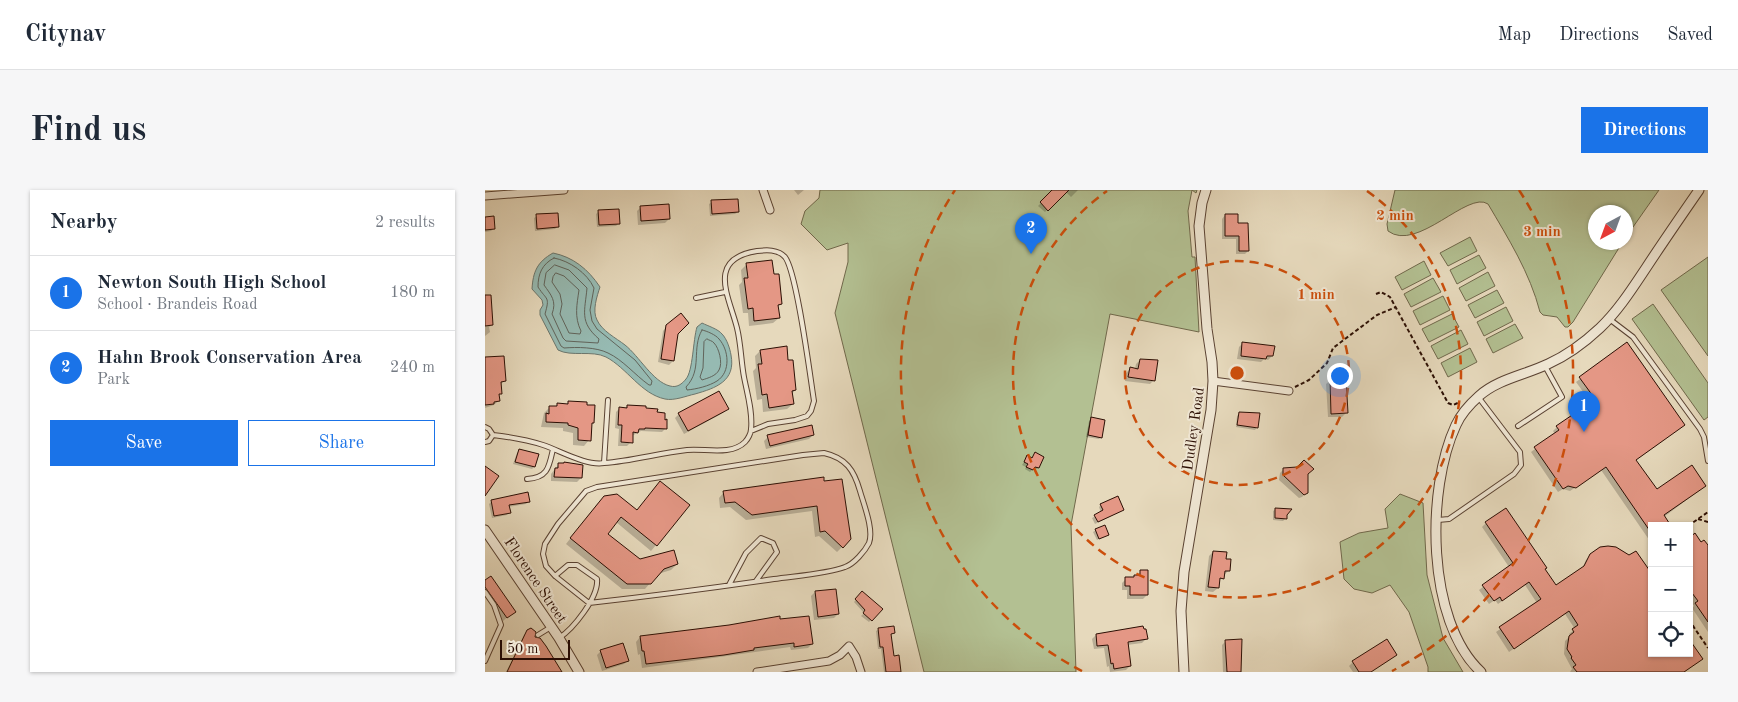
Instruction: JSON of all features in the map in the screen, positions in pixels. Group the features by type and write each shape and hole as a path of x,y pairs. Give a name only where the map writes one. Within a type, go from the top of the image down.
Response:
{"street":[{"path":"485,196 565,190"},
{"path":"763,190 770,210"},
{"name":"Dudley Road","path":"1184,672 1181,611 1184,572 1211,410 1213,381 1199,226 1206,190"},
{"path":"1481,672 1463,649 1449,618 1437,572 1435,520 1441,471 1448,445 1457,423 1469,405 1494,386 1510,378 1545,366 1578,348 1608,318 1637,282 1699,190"},
{"path":"1213,381 1289,391"},
{"name":"Florence Street","path":"485,530 559,638 579,672"},
{"path":"757,672 829,661 840,655 849,646 856,657 861,672"}],"lane":[{"path":"485,427 493,435 512,438 553,449 580,459 600,463 621,462 687,450 728,450 739,447 746,441 751,431 752,419 743,374 740,340 725,292 725,272 730,263 746,253 763,250 775,251 784,256 789,264 797,294 814,401 811,411 807,416 795,420 768,424 751,431"},
{"path":"696,298 725,292"},
{"path":"1608,318 1633,336 1700,429 1704,437 1708,461"},
{"path":"1518,426 1563,397 1545,366"},
{"path":"1435,520 1449,518 1514,474 1521,465 1520,452 1478,397"},
{"path":"605,462 608,400"},
{"path":"485,442 489,441 493,435"},
{"path":"527,479 537,479 544,474 549,465 553,449"},
{"path":"824,454 834,456 851,469 857,477 871,535 869,543 847,567 729,585 589,603 555,576 546,566 543,554 545,544 558,524 586,491 597,487 803,455 824,454"},
{"path":"729,585 746,553 761,538 773,543 777,552 756,581"},
{"path":"555,576 568,566 577,565 597,580 597,587 589,603 568,632 559,638"},
{"path":"485,592 494,605 501,625 485,661"},
{"path":"538,635 551,627"},
{"path":"485,644 489,650"}],"path":[{"path":"1376,294 1381,292 1390,297 1447,403 1453,405 1463,400 1469,405"},
{"path":"1289,391 1309,380 1327,363 1333,348 1377,315 1396,307"},
{"path":"1693,522 1708,512"},
{"path":"1698,519 1708,522"},
{"path":"1693,626 1708,648"}],"green space":[{"path":"820,190 1192,190 1188,211 1192,257 1195,257 1199,332 1110,314 1071,525 1076,672 924,672 835,313 848,262 848,243 827,250 801,224 805,211 819,198"},
{"path":"1395,190 1659,190 1633,227 1633,205 1588,205 1588,250 1618,250 1568,327 1565,327 1557,317 1543,315 1540,312 1530,283 1511,243 1488,204 1479,202 1468,205 1413,234 1400,236 1388,231 1387,224"},
{"path":"1470,237 1477,251 1448,266 1440,253"},
{"path":"1479,255 1486,268 1457,284 1450,270"},
{"path":"1708,257 1708,356 1661,290"},
{"path":"1424,261 1431,275 1402,290 1395,277"},
{"path":"1488,272 1495,286 1466,301 1459,288"},
{"path":"1433,278 1441,292 1411,307 1404,294"},
{"path":"1497,290 1504,303 1475,318 1468,305"},
{"path":"1443,296 1450,310 1420,325 1413,311"},
{"path":"1653,304 1708,383 1708,417 1704,420 1632,319"},
{"path":"1506,307 1513,321 1484,336 1477,322"},
{"path":"1452,314 1459,327 1429,342 1422,329"},
{"path":"1515,324 1523,338 1493,353 1486,339"},
{"path":"1461,330 1468,344 1438,359 1431,346"},
{"path":"1470,348 1477,362 1448,377 1441,363"},
{"path":"1400,494 1423,503 1427,575 1443,638 1463,672 1428,672 1428,667 1409,612 1390,585 1372,593 1354,589 1344,579 1340,542 1359,533 1388,528 1385,509"}],"water":[{"path":"553,253 567,257 585,269 600,287 595,308 599,324 625,345 664,384 677,386 686,379 690,369 697,327 702,323 720,332 727,341 732,364 727,377 717,386 703,392 676,399 665,399 649,392 606,357 558,350 540,315 543,305 542,300 532,289 533,277 537,268 543,260"}],"building":[{"path":"1052,190 1069,190 1048,211 1040,202"},
{"path":"738,199 739,212 712,214 711,200"},
{"path":"669,204 670,219 641,221 640,206"},
{"path":"619,209 620,224 599,225 598,210"},
{"path":"558,213 559,227 537,229 536,214"},
{"path":"1225,214 1238,214 1238,223 1248,223 1249,251 1239,251 1239,236 1225,236"},
{"path":"494,216 495,229 485,230 485,217"},
{"path":"772,260 774,274 779,274 782,304 778,305 780,318 754,321 753,308 748,309 744,278 748,278 746,263"},
{"path":"485,295 491,295 493,325 485,326"},
{"path":"681,313 689,323 678,334 674,361 661,359 666,325"},
{"path":"1242,342 1275,346 1273,356 1267,356 1266,359 1241,356"},
{"path":"1627,342 1685,425 1636,460 1657,489 1692,465 1706,486 1664,515 1668,522 1648,522 1648,528 1606,467 1576,488 1568,486 1563,489 1534,447 1559,430 1556,426 1581,409 1584,413 1598,403 1579,377"},
{"path":"787,346 788,360 793,360 796,390 792,391 794,404 769,408 767,394 762,395 758,364 762,364 760,350"},
{"path":"504,356 506,381 501,382 502,394 499,394 500,401 485,405 485,357"},
{"path":"1140,359 1158,360 1155,381 1128,377 1130,367 1138,369"},
{"path":"1346,378 1348,413 1331,414 1330,379"},
{"path":"719,391 729,409 688,431 678,413"},
{"path":"568,401 587,402 587,405 595,405 591,441 578,440 578,428 568,425 568,423 546,422 546,413 549,414 549,406 557,406 557,403 568,404"},
{"path":"627,405 646,406 646,408 658,409 657,412 665,413 667,429 639,429 638,433 633,432 633,443 621,442 622,425 618,425 619,407 627,408"},
{"path":"1239,412 1260,413 1258,428 1237,425"},
{"path":"1091,417 1105,420 1102,438 1088,435"},
{"path":"812,425 814,435 770,446 767,435"},
{"path":"519,449 539,454 535,467 515,462"},
{"path":"1035,452 1044,457 1039,468 1035,467 1033,470 1026,467 1028,464 1024,462 1027,455 1032,458"},
{"path":"1304,460 1314,469 1308,474 1308,493 1304,495 1283,475 1283,468 1297,467"},
{"path":"558,463 583,465 582,478 554,477 555,468 558,468"},
{"path":"485,466 499,476 485,496"},
{"path":"824,477 824,481 842,479 851,539 843,548 825,531 820,532 817,506 752,515 735,502 725,503 723,491"},
{"path":"660,481 690,505 657,546 621,517 608,534 640,559 674,550 678,564 664,569 651,584 627,584 570,538 604,496 617,494 637,510"},
{"path":"528,492 530,502 509,505 511,513 494,516 491,500"},
{"path":"1118,496 1124,510 1098,522 1094,515 1103,510 1100,504"},
{"path":"1275,508 1292,509 1287,515 1287,519 1275,518"},
{"path":"1506,508 1547,568 1545,569 1556,585 1584,566 1590,554 1600,547 1616,547 1629,555 1636,551 1648,568 1648,657 1693,657 1693,645 1703,659 1684,672 1577,672 1573,667 1576,665 1567,649 1569,636 1574,632 1572,629 1578,625 1569,611 1514,649 1499,627 1541,599 1529,582 1502,601 1500,597 1494,601 1482,585 1513,563 1485,522"},
{"path":"1105,525 1109,535 1099,539 1095,529"},
{"path":"1695,533 1701,542 1704,540 1708,545 1708,622 1695,603 1698,601 1693,594 1693,535"},
{"path":"1213,551 1227,552 1226,559 1231,559 1230,571 1225,571 1224,579 1220,578 1219,588 1208,587"},
{"path":"1140,570 1148,570 1148,595 1130,595 1130,586 1125,586 1125,577 1140,575"},
{"path":"491,576 516,612 507,618 485,587 485,580"},
{"path":"836,589 839,614 818,617 815,591"},
{"path":"862,591 883,609 872,621 863,613 865,610 855,599"},
{"path":"780,616 780,619 809,616 813,644 794,647 794,643 754,648 754,650 724,655 646,664 644,651 642,651 640,636 729,625"},
{"path":"894,626 895,633 891,634 894,656 899,655 901,672 886,672 883,647 880,647 878,628"},
{"path":"1143,626 1146,629 1148,639 1128,642 1131,666 1114,669 1113,663 1111,664 1108,645 1097,646 1096,634"},
{"path":"531,628 536,632 535,637 540,638 562,672 507,672 527,630"},
{"path":"1242,639 1241,672 1227,672 1225,640"},
{"path":"1387,639 1397,655 1371,672 1359,672 1352,661"},
{"path":"623,643 629,661 606,668 600,650"}],"place":[{"name":"Hahn Brook Conservation Area","path":"1031,254"},
{"name":"Newton South High School","path":"1584,432"}]}
